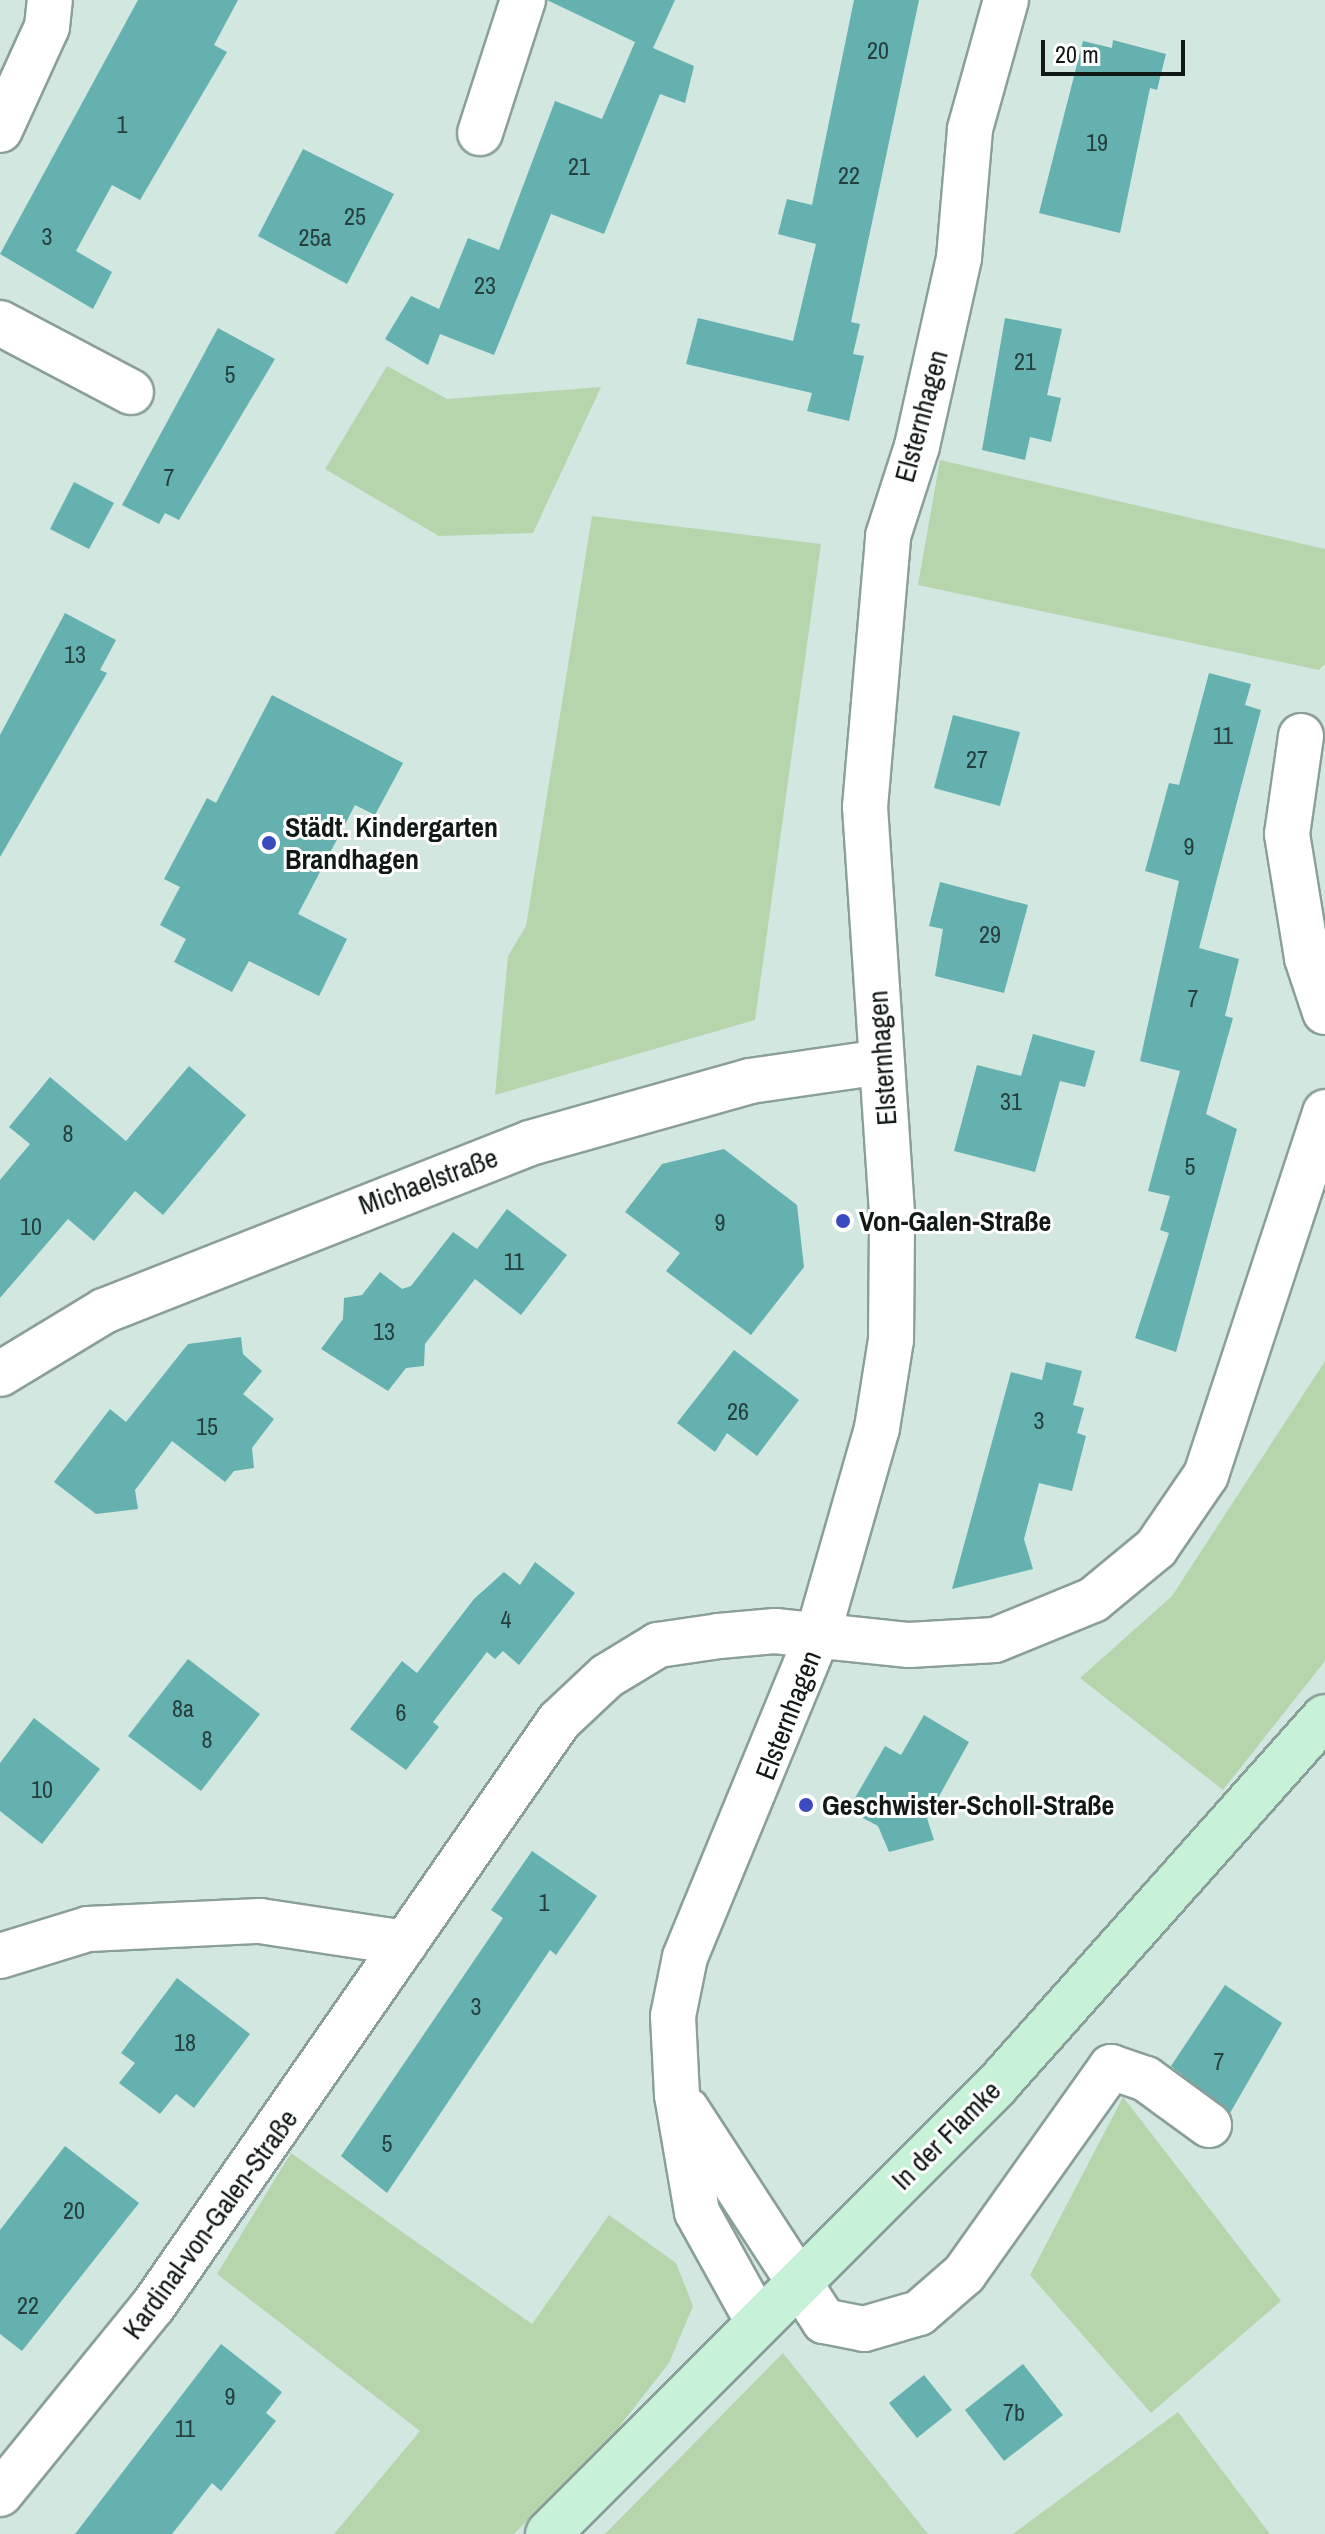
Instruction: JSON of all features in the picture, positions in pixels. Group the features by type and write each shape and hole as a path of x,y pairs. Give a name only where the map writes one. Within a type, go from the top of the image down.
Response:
{"main road":[{"name":"In der Flamke","path":"548,2534 996,2086 1325,1717"}],"street":[{"path":"0,130 47,27 50,0"},
{"path":"480,133 523,0"},
{"name":"Elsternhagen","path":"758,2322 697,2212 677,2095 673,2016 685,1957 818,1634 859,1510 891,1340 882,1062 865,807 888,536 917,446 959,258 970,129 1006,0"},
{"path":"0,323 131,392"},
{"path":"1301,736 1287,834 1313,901 1325,1012"},
{"name":"Michaelstraße","path":"0,1374 104,1311 530,1143 750,1081 882,1062"},
{"path":"818,1634 909,1645 995,1640 1093,1600 1156,1548 1206,1475 1325,1112"},
{"name":"Kardinal-von-Galen-Straße","path":"0,2494 153,2306 559,1721 607,1676 658,1645 775,1631 818,1634"},
{"path":"0,1956 88,1929 260,1921 405,1943"},
{"path":"677,2095 824,2321 847,2328 884,2329 919,2313 999,2234 1111,2067 1146,2079 1209,2125"}],"green space":[{"path":"387,366 447,399 601,387 533,533 439,536 325,469"},
{"path":"940,460 1325,549 1325,664 1319,670 918,585"},
{"path":"592,516 821,544 755,1020 495,1095 508,956 526,926"},
{"path":"1325,1361 1325,1661 1223,1790 1080,1678 1172,1596"},
{"path":"1123,2097 1281,2301 1151,2413 1030,2275"},
{"path":"291,2153 532,2324 609,2215 676,2263 693,2306 669,2363 619,2427 514,2534 334,2534 420,2431 217,2274"},
{"path":"783,2353 928,2534 605,2534"},
{"path":"1178,2412 1270,2534 1013,2534"}],"building":[{"path":"138,0 238,0 214,45 227,52 140,200 112,185 76,251 112,272 93,309 0,254"},
{"path":"547,0 675,0 653,48 694,66 685,103 660,94 604,234 551,214 494,355 440,334 428,365 385,339 411,296 439,309 468,238 499,250 555,101 602,119 635,42"},
{"path":"854,0 919,0 851,322 860,324 853,354 864,356 849,421 807,411 812,393 686,364 698,318 793,341 816,244 778,234 787,199 812,205"},
{"path":"1113,40 1166,54 1157,90 1150,88 1120,233 1039,213 1083,41 1112,48"},
{"path":"303,149 394,194 347,284 258,236"},
{"path":"1005,318 1062,329 1047,395 1061,398 1051,442 1030,437 1025,460 982,450"},
{"path":"218,328 275,359 179,520 165,513 159,524 122,505"},
{"path":"74,482 114,503 89,549 50,529"},
{"path":"65,613 116,640 100,670 107,673 0,857 0,735"},
{"path":"1209,673 1251,684 1245,705 1261,710 1199,948 1239,959 1225,1016 1233,1018 1206,1114 1237,1129 1176,1352 1135,1338 1169,1233 1160,1230 1170,1196 1148,1191 1180,1071 1140,1061 1179,881 1145,871 1169,783 1179,785"},
{"name":"Städt. Kindergarten Brandhagen","path":"272,695 403,763 375,815 355,805 298,914 347,939 319,996 249,961 232,992 174,962 186,939 160,925 180,887 164,879 207,798 216,803"},
{"path":"953,715 1020,732 1000,806 934,788"},
{"path":"940,882 1028,905 1004,993 935,976 943,929 929,926"},
{"path":"1033,1034 1095,1051 1085,1087 1060,1081 1035,1172 954,1151 977,1065 1021,1076"},
{"path":"189,1066 246,1115 163,1215 135,1191 94,1241 68,1219 0,1298 0,1180 30,1144 9,1127 50,1077 126,1141"},
{"path":"724,1149 797,1205 804,1267 751,1335 666,1271 680,1253 625,1212 662,1164"},
{"path":"507,1209 567,1255 521,1315 475,1279 425,1344 424,1366 406,1368 388,1391 321,1349 343,1319 344,1298 362,1295 380,1272 402,1289 411,1286 453,1232 477,1249"},
{"path":"241,1337 243,1354 262,1371 243,1394 274,1419 252,1448 254,1468 234,1471 225,1482 172,1441 135,1490 138,1509 96,1514 54,1482 110,1409 126,1422 188,1344"},
{"path":"734,1350 799,1400 757,1456 727,1433 715,1452 677,1423"},
{"path":"1046,1362 1082,1371 1073,1405 1084,1408 1077,1433 1086,1436 1072,1491 1039,1483 1024,1539 1033,1569 952,1589 1011,1372 1042,1380"},
{"path":"535,1562 575,1593 519,1665 503,1651 495,1659 487,1652 433,1722 439,1727 406,1770 350,1729 402,1661 417,1673 474,1599 504,1572 520,1585"},
{"path":"188,1659 260,1714 201,1791 128,1736"},
{"path":"924,1715 969,1742 927,1818 934,1840 889,1852 878,1826 848,1810 885,1746 901,1755"},
{"path":"34,1718 100,1769 42,1844 0,1811 0,1763"},
{"path":"532,1851 597,1896 556,1955 550,1950 387,2193 341,2156 503,1918 491,1910"},
{"path":"177,1978 250,2034 194,2108 176,2094 160,2114 119,2083 135,2063 121,2053"},
{"path":"1225,1985 1282,2023 1230,2113 1171,2066"},
{"path":"65,2146 139,2203 22,2351 0,2334 0,2230"},
{"path":"221,2344 282,2392 266,2413 276,2421 221,2491 212,2483 172,2534 75,2534"},
{"path":"1023,2364 1063,2415 1004,2461 965,2410"},
{"path":"924,2375 952,2410 917,2438 889,2403"}],"place":[{"name":"Städt. Kindergarten Brandhagen","path":"269,843"},
{"name":"Von-Galen-Straße","path":"843,1221"},
{"name":"Geschwister-Scholl-Straße","path":"806,1805"}]}
